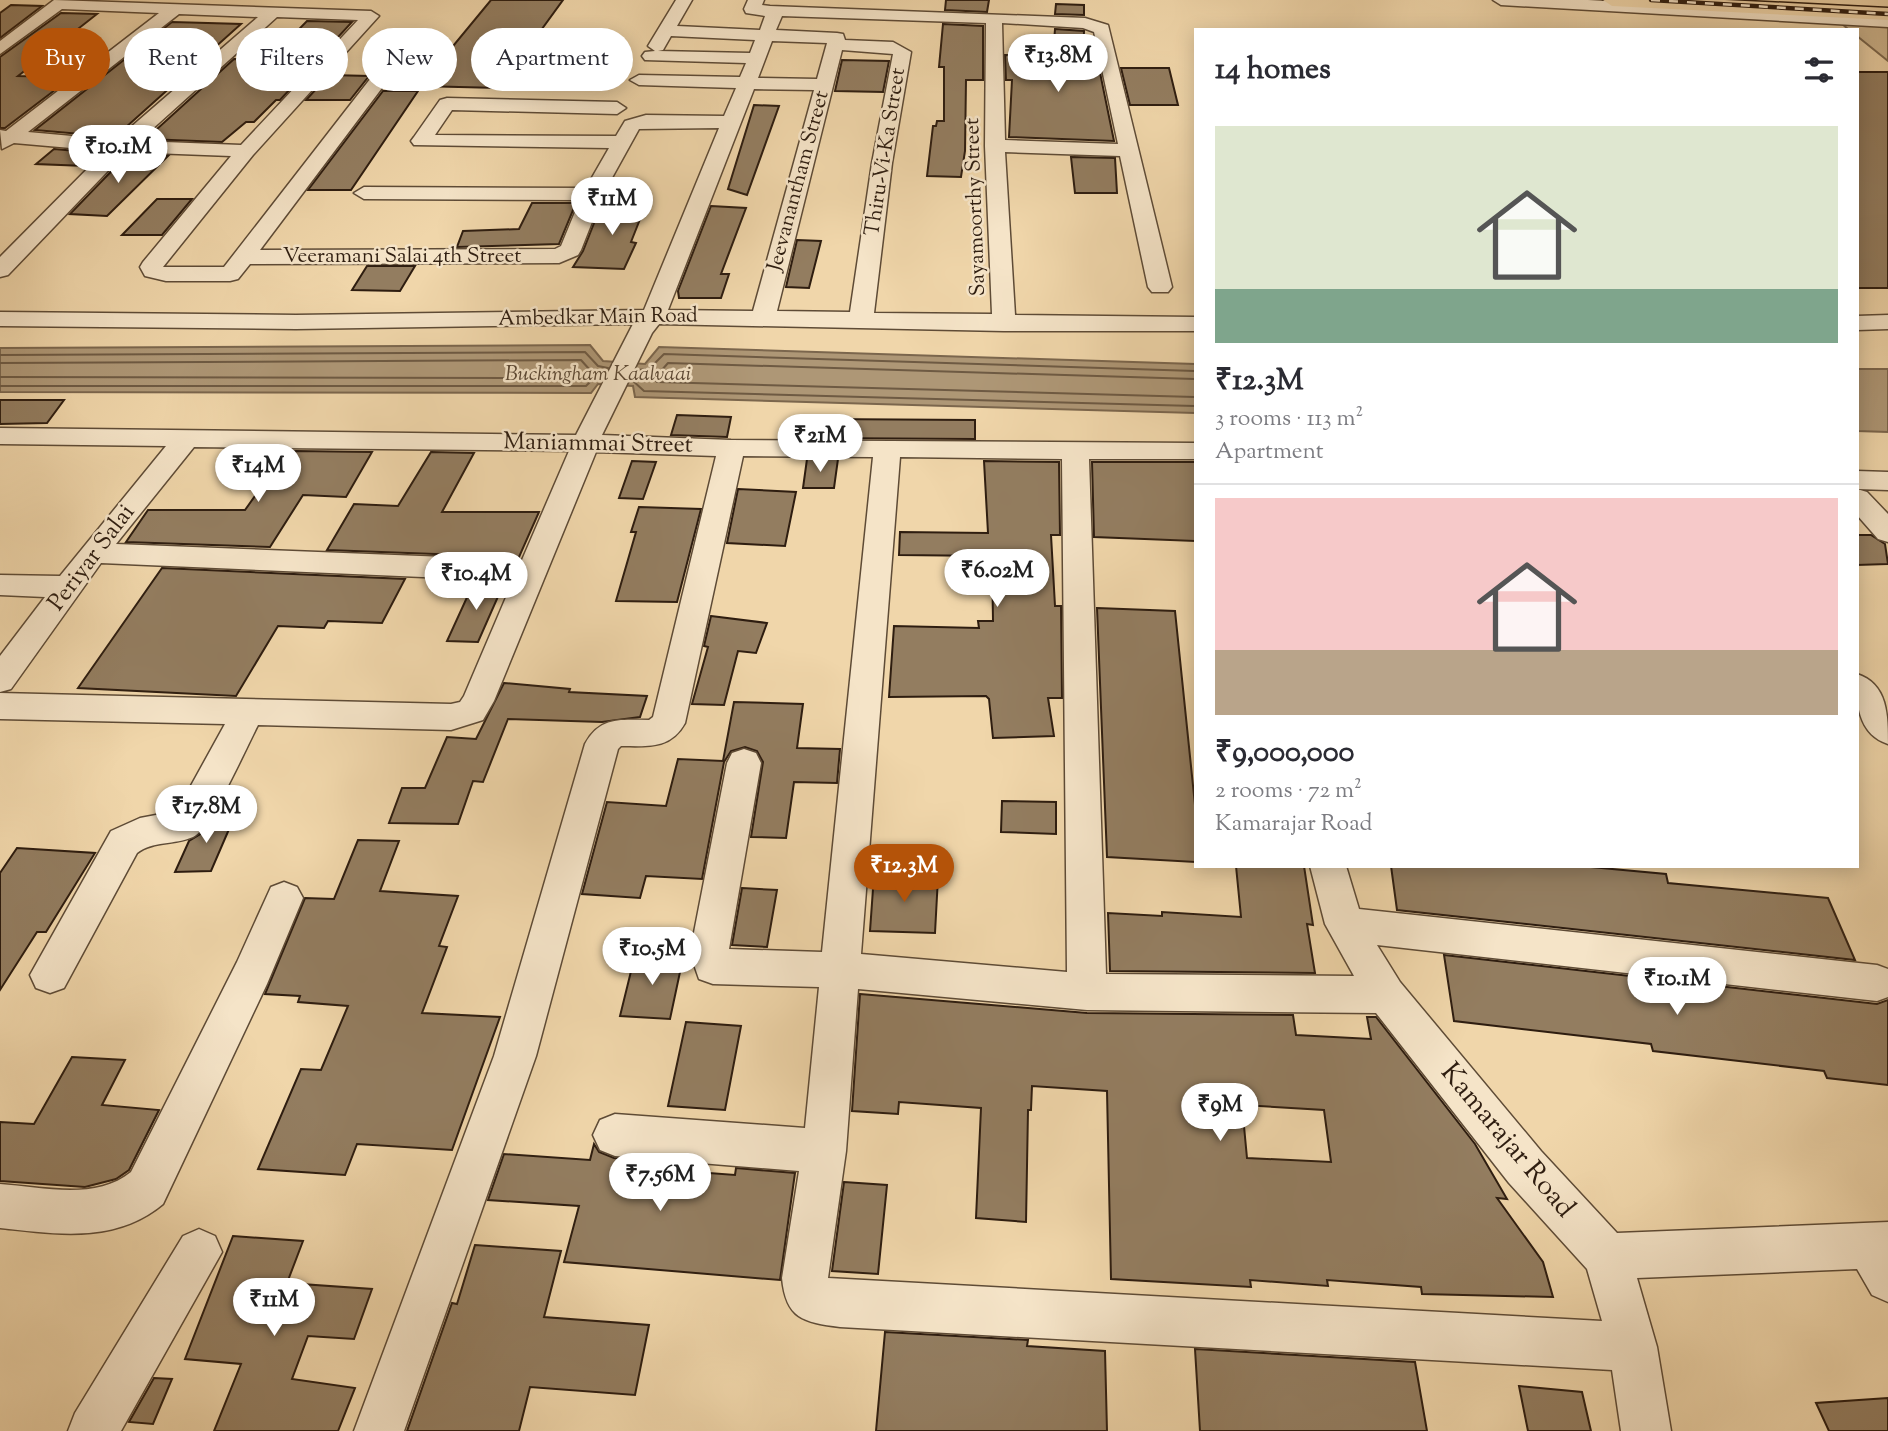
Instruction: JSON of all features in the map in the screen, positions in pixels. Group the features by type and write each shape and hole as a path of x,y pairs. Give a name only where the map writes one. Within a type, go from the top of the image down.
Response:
{"main road":[{"path":"1771,0 1888,5"},
{"path":"1618,4 1888,14"}],"street":[{"path":"684,0 637,85 824,85"},
{"path":"1501,0 1618,4 1888,22"},
{"path":"0,50 61,2 367,14 372,18 246,151 3,139"},
{"path":"1618,4 1627,28"},
{"path":"763,5 1085,23 1102,29 1160,287"},
{"path":"0,706 247,714 462,716 478,701 603,403 647,323 733,122 774,15 763,5"},
{"path":"3,139 176,8"},
{"path":"0,270 121,146 273,12"},
{"name":"Sayamoorthy Street","path":"994,18 995,146 1004,324"},
{"path":"665,31 834,37 837,38 836,45"},
{"name":"Jeevanantham Street","path":"764,318 836,45"},
{"name":"Thiru-Vi-Ka Street","path":"836,45 893,47 902,52 882,163 861,319"},
{"path":"652,56 758,58"},
{"path":"188,321 237,266 370,91"},
{"path":"617,108 447,104 421,141 622,142"},
{"name":"Veeramani Salai 4th Street","path":"246,151 151,267 153,271 166,274 237,266 559,256 570,250 593,194 632,125 646,121 733,122"},
{"path":"995,146 1129,150"},
{"path":"364,193 593,194"},
{"name":"Ambedkar Main Road","path":"0,319 296,323 647,323 764,318 1004,324 1194,324"},
{"path":"1859,323 1888,322"},
{"name":"Maniammai Street","path":"0,436 586,443 731,448 1075,448 1194,451"},
{"name":"Periyar Salai","path":"0,680 93,553 187,438"},
{"path":"379,1431 515,1056 604,739 618,733 657,733 668,723 731,448"},
{"path":"1075,448 1087,992"},
{"path":"887,449 824,1151 805,1278 807,1294 814,1300 1633,1347"},
{"path":"1859,480 1888,481"},
{"path":"1859,500 1888,532"},
{"path":"93,553 531,571"},
{"path":"0,585 69,587"},
{"path":"1859,689 1888,731"},
{"path":"50,975 124,842 133,833 168,831 182,828 190,821 247,714"},
{"path":"744,763 709,961 713,966 841,971 1087,992 1386,995"},
{"name":"Kamarajar Road","path":"1329,868 1344,924 1386,995 1525,1167 1607,1256 1633,1347 1646,1431"},
{"path":"0,1206 108,1212 135,1201 153,1176 253,971 284,898"},
{"path":"1344,924 1877,983"},
{"path":"615,1135 824,1151"},
{"path":"93,1431 200,1252"},
{"path":"1607,1256 1882,1257"}],"shaded area":[{"path":"1840,22 1888,24 1888,61 1859,38 1859,28 1847,28"}],"water":[{"name":"Buckingham Kaalvaai","path":"590,345 603,361 645,364 659,347 1194,364 1194,413 635,397 633,386 598,384 591,393 0,392 0,348"},
{"path":"1859,369 1888,369 1888,432 1859,431"}],"building":[{"path":"491,0 563,0 543,28 471,28 471,87 457,87 457,41"},
{"path":"946,0 989,0 987,12 945,10"},
{"path":"1056,4 1084,5 1084,15 1055,14"},
{"path":"11,5 42,6 0,38 0,13"},
{"path":"61,13 97,14 79,28 40,28"},
{"path":"307,21 352,22 346,28 300,28"},
{"path":"172,22 241,24 222,41 222,28 164,28"},
{"path":"943,24 983,26 983,80 966,80 965,151 961,177 927,176 933,126 936,126 937,121 944,121 944,67 939,67"},
{"path":"1055,29 1084,31 1083,58 1097,58 1114,141 1009,137 1012,80 1006,80 1005,55 1053,56"},
{"path":"21,42 21,74 18,76 21,76 21,91 54,91 5,128 0,128 0,57"},
{"path":"234,59 236,91 288,91 254,122 246,122 222,142 146,139 199,91 222,91 222,70"},
{"path":"124,60 124,91 166,91 115,137 35,130 84,91 110,91 110,71"},
{"path":"842,60 889,61 883,92 835,91"},
{"path":"1121,68 1169,68 1178,105 1130,105"},
{"path":"1859,72 1888,72 1888,288 1859,288"},
{"path":"348,75 362,76 362,85 350,100 306,100 314,91 348,91"},
{"path":"383,91 418,91 351,190 308,190"},
{"path":"754,105 779,106 747,195 728,189"},
{"path":"54,149 99,153 86,166 36,164"},
{"path":"127,155 168,156 107,216 70,214"},
{"path":"1071,157 1115,158 1117,193 1075,193"},
{"path":"157,199 192,199 162,235 122,235"},
{"path":"532,203 576,203 559,244 457,247 463,231 519,229"},
{"path":"602,203 646,204 631,242 636,243 624,269 573,267 583,251"},
{"path":"711,206 746,208 721,274 729,274 721,298 679,298 678,291"},
{"path":"797,240 821,241 809,288 786,287"},
{"path":"367,266 415,266 400,291 352,290"},
{"path":"0,400 64,400 47,423 0,424"},
{"path":"677,415 731,417 727,437 671,435"},
{"path":"818,419 975,420 975,439 814,438"},
{"path":"286,452 372,452 346,497 303,495 270,547 126,542 148,510 245,510"},
{"path":"431,452 474,453 442,512 539,512 519,557 327,550 354,504 398,506"},
{"path":"807,459 838,459 834,488 803,488"},
{"path":"632,461 656,462 643,499 619,498"},
{"path":"984,461 1059,462 1060,535 1051,535 1055,606 1061,606 1062,698 1048,698 1054,736 993,738 989,699 986,696 889,697 894,626 979,628 978,621 993,621 992,556 899,555 900,532 988,533"},
{"path":"1092,462 1194,462 1194,541 1094,537"},
{"path":"738,489 796,492 785,546 727,543"},
{"path":"639,507 701,509 677,602 616,601 636,532 631,532"},
{"path":"1859,535 1871,535 1885,544 1888,564 1859,565"},
{"path":"162,568 405,579 382,623 328,621 324,628 278,626 236,696 78,688"},
{"path":"474,582 504,583 478,642 447,641"},
{"path":"1097,608 1175,611 1194,795 1194,862 1107,857"},
{"path":"711,616 767,623 756,653 738,651 724,705 692,704 708,647 704,646"},
{"path":"504,683 570,689 569,692 647,696 640,717 602,722 508,719 483,782 473,781 458,824 389,823 402,788 425,788 447,737 476,739"},
{"path":"734,702 803,704 797,748 840,749 837,783 794,782 786,838 751,837 763,762 757,751 745,747 731,751 724,762 702,879 646,876 640,898 582,894 607,802 666,806 678,759 723,761"},
{"path":"1002,801 1056,802 1056,834 1001,832"},
{"path":"236,813 211,871 175,872 189,841 202,833 215,814"},
{"path":"358,840 399,841 380,891 458,896 439,946 447,947 422,1013 500,1017 452,1150 357,1144 345,1175 258,1169 301,1069 321,1070 348,1006 298,1002 300,996 265,994 305,898 334,899"},
{"path":"17,848 95,853 46,932 37,932 0,990 0,873"},
{"path":"1236,868 1304,868 1313,925 1307,924 1315,973 1110,971 1108,913 1162,916 1162,912 1241,917"},
{"path":"1391,868 1602,868 1666,874 1668,883 1828,898 1855,960 1397,910"},
{"path":"874,875 938,877 935,933 870,931"},
{"path":"742,888 777,890 767,947 732,945"},
{"path":"635,955 683,958 670,1019 620,1016"},
{"path":"1444,955 1877,1004 1888,1000 1888,1085 1827,1078 1824,1071 1653,1051 1651,1044 1454,1021"},
{"path":"860,994 1087,1013 1293,1015 1296,1035 1371,1039 1367,1017 1376,1017 1475,1144 1507,1199 1497,1198 1543,1262 1553,1297 1422,1294 1421,1287 1327,1280 1328,1286 1250,1280 1251,1287 1111,1279 1107,1091 1032,1086 1031,1110 1028,1110 1026,1222 976,1218 981,1108 899,1102 898,1114 852,1111","holes":["1242,1105 1324,1110 1331,1162 1247,1158"]},
{"path":"686,1022 741,1026 725,1110 668,1106"},
{"path":"72,1057 125,1060 102,1105 159,1110 129,1170 116,1179 85,1187 0,1181 0,1122 34,1124"},
{"path":"594,1144 599,1152 614,1158 644,1161 643,1168 735,1175 736,1168 795,1173 780,1280 564,1262 579,1206 488,1200 504,1154 590,1160"},
{"path":"844,1182 887,1185 878,1274 832,1271"},
{"path":"233,1236 303,1241 287,1283 372,1289 354,1339 308,1336 292,1379 355,1388 338,1431 214,1431 241,1364 185,1359"},
{"path":"475,1245 561,1251 544,1317 649,1325 635,1395 530,1387 519,1431 407,1431 452,1303 457,1304"},
{"path":"885,1332 1028,1340 1027,1346 1105,1351 1107,1431 876,1431"},
{"path":"1195,1349 1415,1362 1427,1431 1200,1431"},
{"path":"154,1378 172,1379 153,1424 129,1422"},
{"path":"1519,1386 1582,1392 1591,1431 1528,1431"},
{"path":"1888,1398 1888,1431 1829,1431 1816,1403"}],"railway":[{"path":"1651,0 1888,14"}]}
